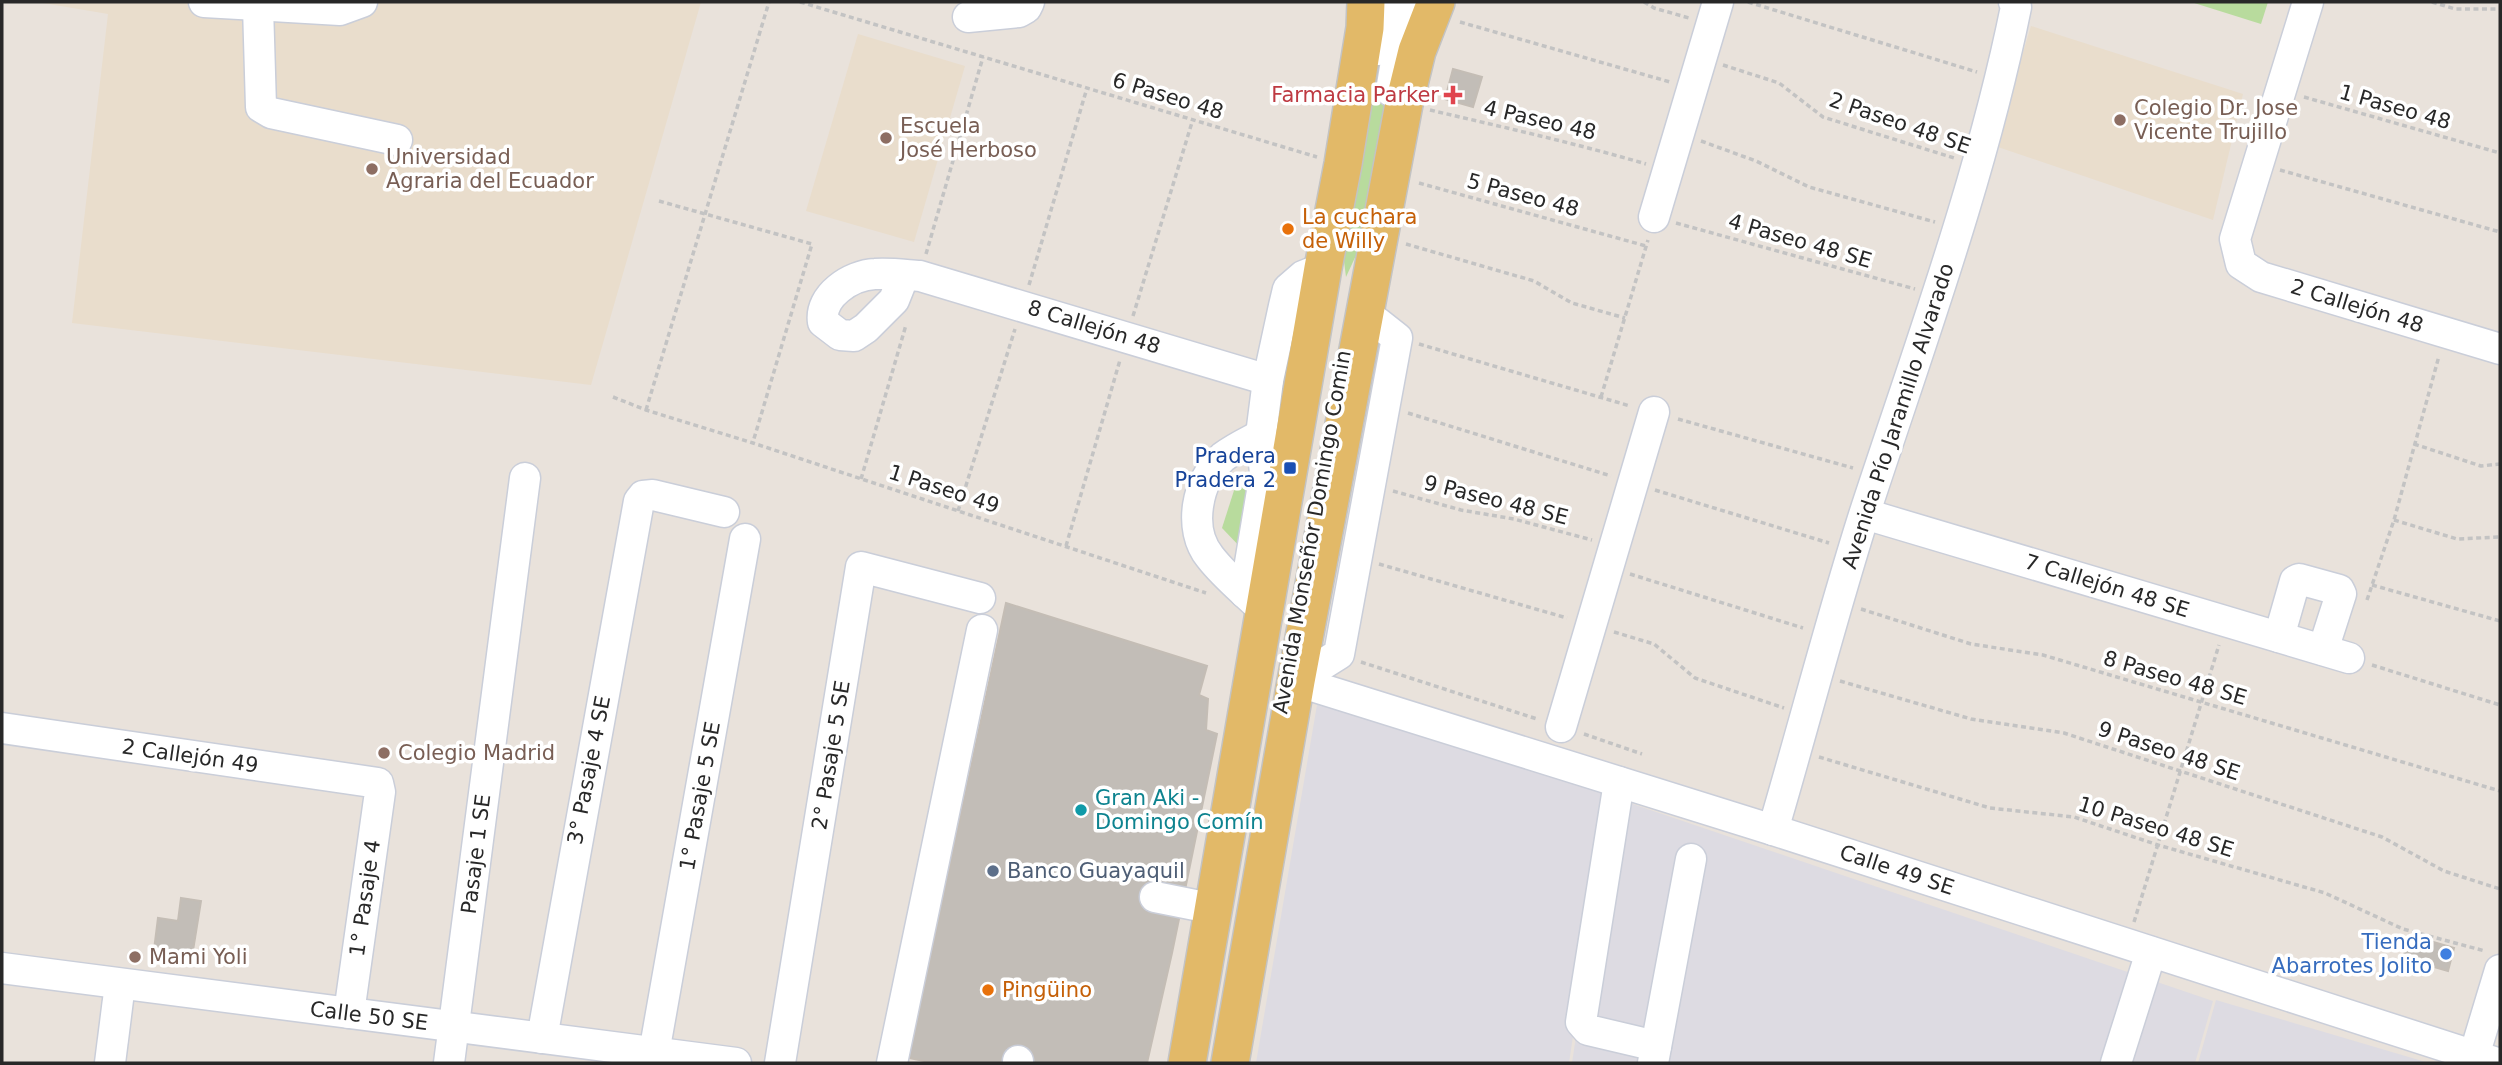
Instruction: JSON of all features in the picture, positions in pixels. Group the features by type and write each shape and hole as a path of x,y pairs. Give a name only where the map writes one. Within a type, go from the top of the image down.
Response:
{"main road":[{"name":"Avenida Monseñor Domingo Comin","path":"1187,1063 1215,909 1255,602 1343,164 1365,27 1366,2"},
{"name":"Avenida Monseñor Domingo Comin","path":"1230,1063 1296,681 1404,104 1417,51 1448,12"}],"street":[{"path":"209,2 340,10 362,2"},
{"path":"968,17 1019,12 1029,2"},
{"name":"Avenida Monseñor Domingo Comin","path":"1198,1063 1378,59 1385,2"},
{"name":"Avenida Monseñor Domingo Comin","path":"1216,1063 1398,51 1411,2"},
{"name":"Avenida Pío Jaramillo Alvarado","path":"1773,830 1865,514 1977,166 2001,79 2016,7 2014,2"},
{"path":"2258,164 2308,2"},
{"path":"258,6 261,107 271,113 397,140"},
{"path":"1654,217 1714,13"},
{"name":"2 Callejón 48","path":"2258,164 2235,239 2241,264 2261,277 2500,349"},
{"name":"Avenida Monseñor Domingo Comin","path":"1255,602 1265,473 1261,435 1268,380 1289,289 1303,276 1323,268"},
{"name":"8 Callejón 48","path":"912,276 1268,380"},
{"name":"Avenida Monseñor Domingo Comin","path":"1296,681 1339,654 1397,338 1364,312"},
{"path":"1561,727 1654,412"},
{"path":"1255,602 1208,556 1199,537 1198,505 1206,479 1221,459 1261,435"},
{"name":"Pasaje 1 SE","path":"449,1063 525,478"},
{"name":"3° Pasaje 4 SE","path":"541,1038 639,501 643,496 653,495 724,512"},
{"name":"7 Callejón 48 SE","path":"1865,514 2336,654"},
{"name":"1° Pasaje 5 SE","path":"654,1053 745,539"},
{"name":"2° Pasaje 5 SE","path":"780,1063 862,567 979,598"},
{"path":"2279,637 2295,581 2300,579 2339,590 2341,594 2336,654"},
{"path":"892,1063 982,630"},
{"name":"Calle 49 SE","path":"1296,681 1773,830 2486,1059"},
{"name":"2 Callejón 49","path":"2,728 378,783"},
{"path":"1619,782 1581,1021 1588,1030 1655,1054 1691,859"},
{"name":"1° Pasaje 4","path":"349,1013 380,792 378,783"},
{"path":"1155,897 1215,909"},
{"path":"2116,1063 2139,948"},
{"path":"2486,1059 2494,961"},
{"name":"Calle 50 SE","path":"2,968 736,1063"},
{"path":"110,1063 120,984"}],"path":[{"path":"646,410 769,2"},
{"name":"6 Paseo 48","path":"800,2 1343,164"},
{"path":"1643,2 1654,8 1714,13"},
{"path":"1748,2 2001,79"},
{"path":"2432,2 2455,9 2500,9"},
{"path":"1448,12 1692,88"},
{"name":"2 Paseo 48 SE","path":"1701,58 1779,83 1823,117 1977,166"},
{"name":"1 Paseo 48","path":"2281,90 2500,153"},
{"name":"4 Paseo 48","path":"1404,104 1579,144 1668,170"},
{"path":"1679,133 1756,161 1809,187 1957,228"},
{"path":"2258,164 2500,232"},
{"name":"5 Paseo 48","path":"1391,176 1646,246"},
{"path":"659,201 812,244 753,443"},
{"path":"1601,397 1654,217"},
{"name":"4 Paseo 48 SE","path":"1654,217 1937,295"},
{"path":"1379,237 1534,281 1572,303 1625,318"},
{"path":"2364,609 2394,520 2446,333"},
{"name":"1 Paseo 49","path":"613,397 1215,596"},
{"path":"2414,444 2481,466 2500,464"},
{"name":"9 Paseo 48 SE","path":"1370,484 1461,510 1514,519 1829,636"},
{"path":"2394,520 2457,539 2500,537"},
{"path":"2372,585 2500,621"},
{"name":"8 Paseo 48 SE","path":"1839,602 1970,645 2042,655 2500,791"},
{"path":"2139,948 2158,845 2226,621"},
{"path":"2336,654 2500,705"},
{"path":"1367,664 1642,754"},
{"name":"9 Paseo 48 SE","path":"1818,675 1971,719 2064,733 2382,837 2444,871 2500,889"},
{"name":"10 Paseo 48 SE","path":"1796,751 1990,808 2074,817 2158,845 2325,893 2403,929 2494,961"}],"shaded area":[{"name":"Universidad Agraria del Ecuador","path":"37,2 701,2 591,385 72,323 108,14"},
{"name":"Colegio Dr. Jose Vicente Trujillo","path":"2031,26 2243,94 2213,220 1995,146"},
{"name":"Escuela José Herboso","path":"858,34 965,66 914,242 806,211"},
{"path":"1318,699 1609,793 1569,1063 1256,1063"},
{"path":"1612,797 2213,1001 2195,1063 1572,1063"},
{"path":"2216,1000 2429,1063 2198,1063"}],"green space":[{"path":"1409,2 1358,251 1346,277 1343,253 1382,44"},
{"path":"2191,2 2268,2 2261,24"},
{"path":"1258,468 1243,550 1222,528 1238,478"}],"building":[{"path":"1453,69 1482,77 1473,107 1445,99"},
{"name":"Gran Aki - Domingo Comín","path":"1006,603 1207,666 1199,695 1208,699 1206,730 1217,734 1147,1063 934,1063 909,1058"},
{"path":"181,898 201,901 191,963 153,958 158,918 178,921"},
{"path":"2409,935 2454,948 2448,971 2403,958"}],"place":[{"name":"Farmacia Parker","path":"1453,95"},
{"name":"Colegio Dr. Jose Vicente Trujillo","path":"2120,120"},
{"name":"Escuela José Herboso","path":"886,138"},
{"name":"Universidad Agraria del Ecuador","path":"372,169"},
{"name":"La cuchara de Willy","path":"1288,229"},
{"name":"Pradera Pradera 2","path":"1290,468"},
{"name":"Colegio Madrid","path":"384,753"},
{"name":"Gran Aki - Domingo Comín","path":"1081,810"},
{"name":"Banco Guayaquil","path":"993,871"},
{"name":"Tienda Abarrotes Jolito","path":"2446,954"},
{"name":"Mami Yoli","path":"135,957"},
{"name":"Pingüino","path":"988,990"}]}
